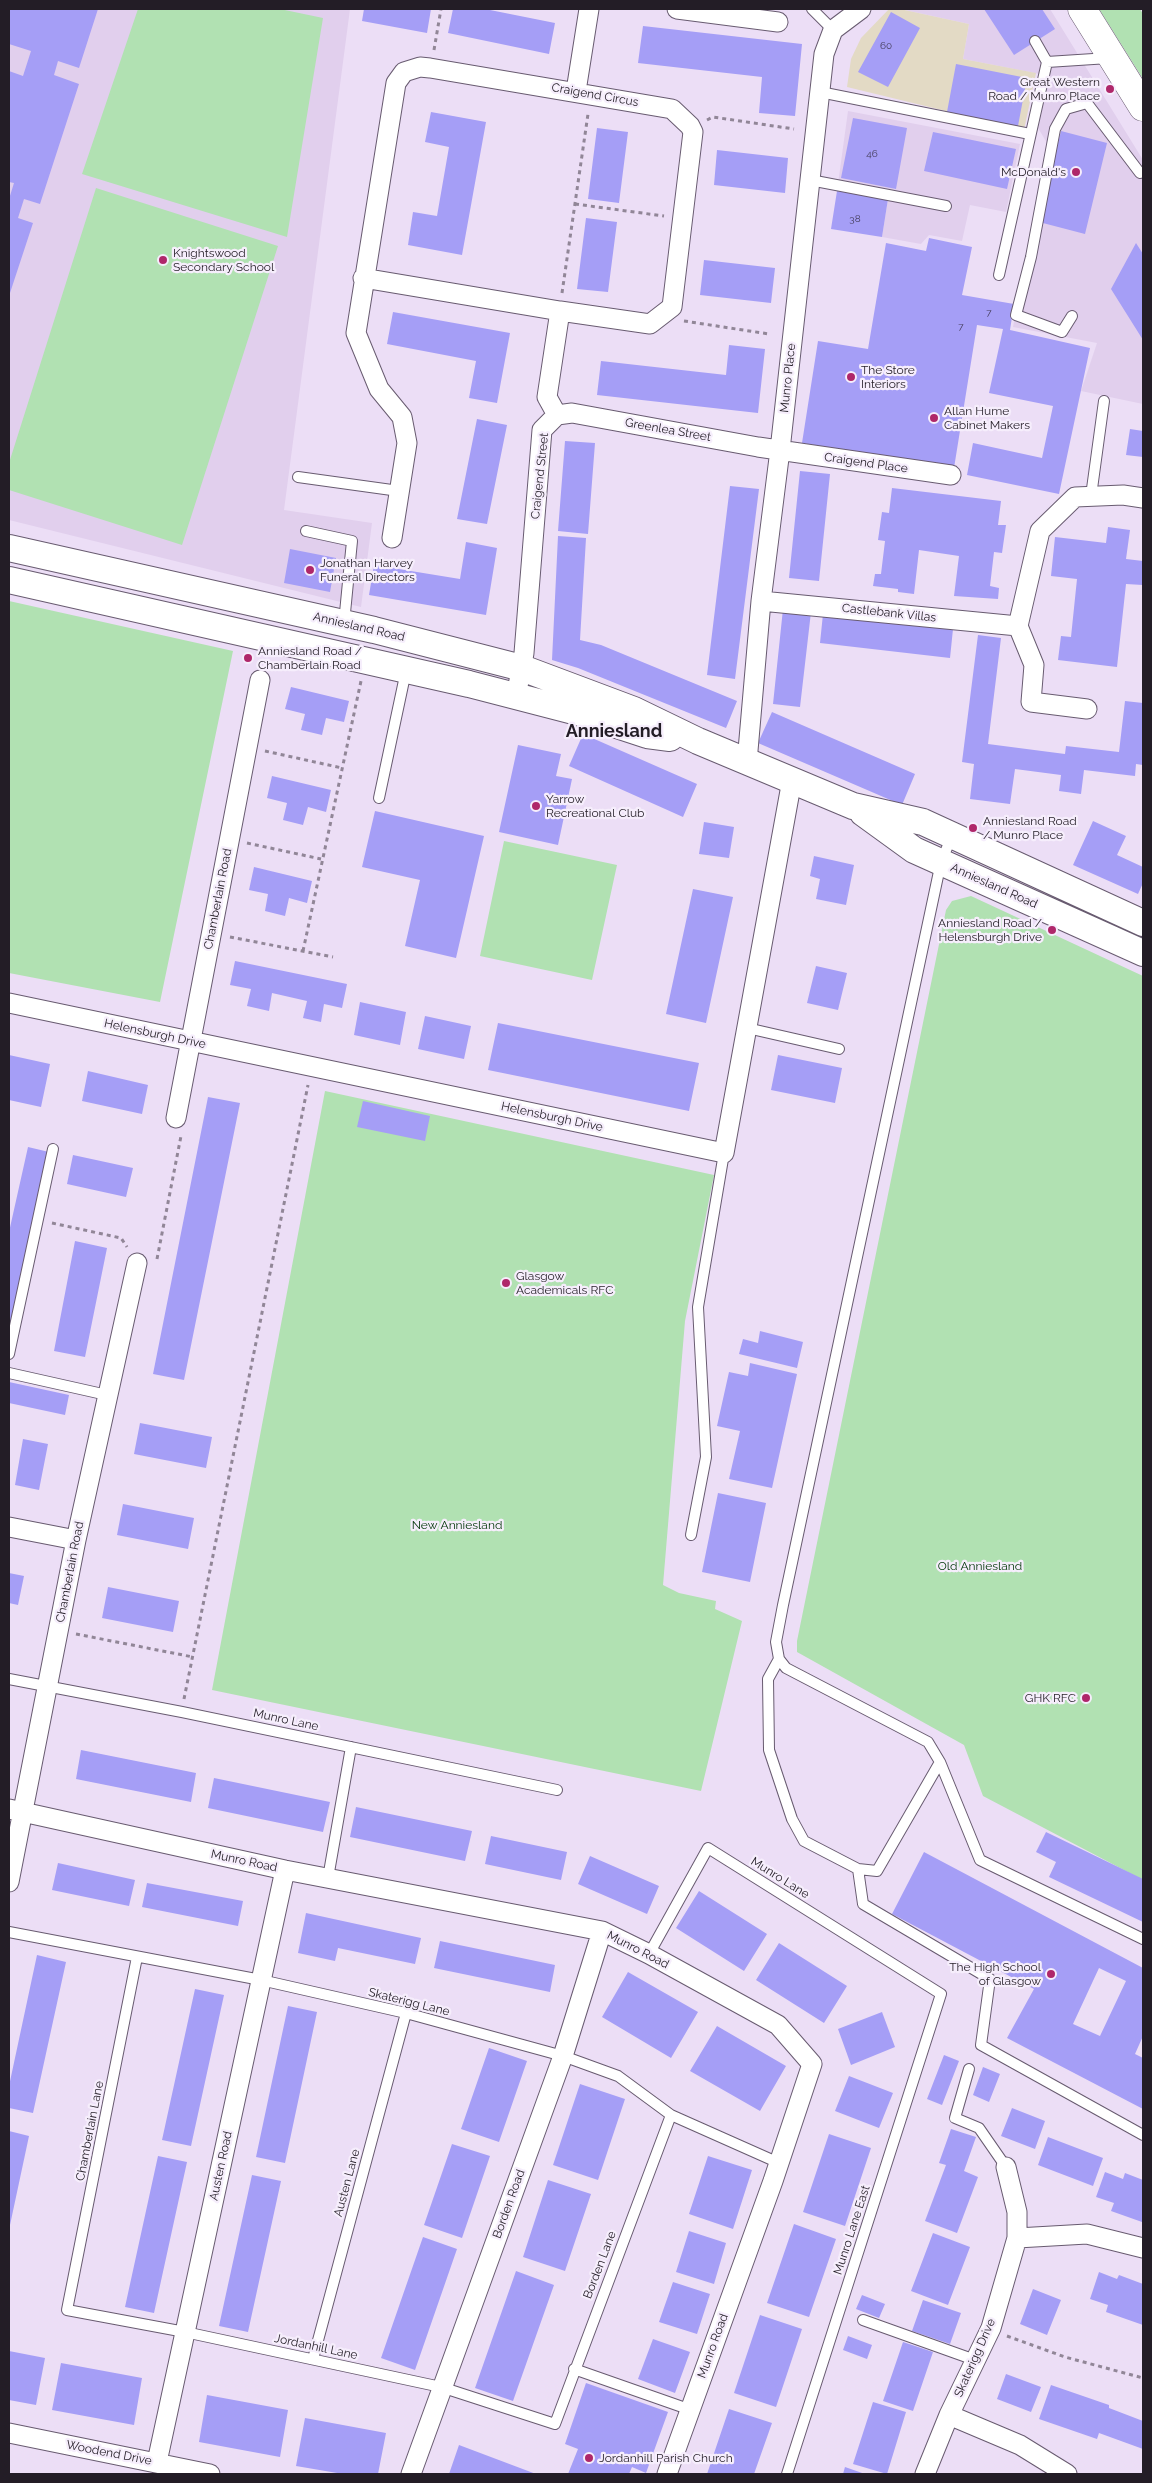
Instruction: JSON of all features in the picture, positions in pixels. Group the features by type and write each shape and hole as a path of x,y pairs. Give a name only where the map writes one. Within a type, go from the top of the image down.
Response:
{"main road":[{"path":"1082,9 1143,107"}],"street":[{"path":"584,93 589,9"},
{"path":"677,9 732,12 778,22"},
{"path":"833,30 861,9"},
{"name":"Munro Place","path":"747,762 761,600 780,450 824,54 833,30"},
{"name":"Craigend Circus","path":"392,538 407,443 402,417 379,389 356,333 363,278 396,83 404,72 420,67 430,68 672,109 690,126"},
{"path":"363,278 650,324 672,307 692,132 690,126"},
{"path":"556,415 547,397 560,311"},
{"name":"Greenlea Street","path":"556,415 572,413 780,450"},
{"name":"Craigend Street","path":"516,697 522,668 542,430 556,415"},
{"name":"Craigend Place","path":"780,450 951,475"},
{"path":"1087,709 1031,702 1034,665 1018,626 1040,531 1075,497 1123,495 1143,498"},
{"name":"Anniesland Road","path":"9,548 344,623 522,668 634,710 698,741 853,806 923,822 1143,923"},
{"name":"Anniesland Road","path":"9,580 406,670 577,712 647,735 698,741"},
{"name":"Castlebank Villas","path":"761,600 1018,626"},
{"name":"Chamberlain Road","path":"176,1118 260,680"},
{"path":"724,1153 792,780"},
{"name":"Anniesland Road","path":"853,806 914,850 1143,953"},
{"name":"Helensburgh Drive","path":"9,1003 724,1153"},
{"name":"Chamberlain Road","path":"9,1882 15,1811 46,1687 107,1395 137,1263"},
{"path":"9,1527 76,1540"},
{"name":"Munro Road","path":"15,1811 285,1870 602,1931 649,1954 778,2024 812,2064 779,2164 667,2474"},
{"name":"Austen Road","path":"157,2462 285,1870"},
{"name":"Borden Road","path":"411,2474 441,2387 563,2056 602,1931"},
{"name":"Skaterigg Drive","path":"925,2474 949,2415 991,2328 1017,2238 1017,2212 1006,2167"},
{"path":"1017,2238 1086,2234 1143,2248"},
{"path":"949,2415 1020,2445 1067,2474"},
{"name":"Woodend Drive","path":"9,2433 210,2474"}],"lane":[{"path":"812,9 833,30"},
{"path":"999,275 1047,62 1035,41"},
{"path":"1047,62 1112,58"},
{"path":"820,92 1030,134"},
{"path":"1072,316 1062,332 1016,315 1031,257 1055,129 1066,109 1087,103 1140,173"},
{"path":"810,180 946,206"},
{"path":"1091,496 1104,401"},
{"path":"298,477 399,491"},
{"path":"306,531 352,542 344,623"},
{"path":"378,798 406,670"},
{"path":"952,835 941,862 776,1642 779,1659 786,1668 928,1742 940,1762 980,1860 1143,1939"},
{"path":"747,1028 839,1049"},
{"path":"9,1354 53,1149"},
{"path":"691,1535 706,1456 698,1307 724,1153"},
{"path":"9,1373 107,1395"},
{"path":"779,1659 768,1679 769,1750 792,1819 804,1841 858,1869 877,1871 940,1762"},
{"name":"Munro Lane","path":"9,1679 182,1712 557,1790"},
{"path":"328,1878 351,1747"},
{"name":"Munro Lane","path":"649,1954 708,1848 941,1994"},
{"path":"858,1869 863,1904 990,1979 981,2045 1143,2135"},
{"name":"Skaterigg Lane","path":"9,1932 261,1980 406,2013 563,2056 618,2076 671,2115 779,2164"},
{"name":"Chamberlain Lane","path":"67,2310 137,1957"},
{"name":"Munro Lane East","path":"788,2474 941,1994"},
{"name":"Austen Lane","path":"313,2359 406,2013"},
{"path":"969,2069 955,2118 979,2128 1006,2167"},
{"name":"Borden Lane","path":"555,2424 574,2369 671,2115"},
{"name":"Jordanhill Lane","path":"67,2310 185,2332 441,2387 555,2424"},
{"path":"863,2320 975,2360"},
{"path":"574,2369 690,2410"}],"path":[{"path":"430,68 441,9"},
{"path":"560,311 575,204 584,93"},
{"path":"690,126 713,117 794,129"},
{"path":"575,204 682,218"},
{"path":"666,311 688,322 770,334"},
{"path":"303,951 365,661"},
{"path":"247,748 342,768"},
{"path":"230,840 322,859"},
{"path":"212,933 333,957"},
{"path":"182,1712 312,1066"},
{"path":"37,1220 121,1238 137,1263 156,1266 184,1122 176,1118"},
{"path":"58,1630 193,1657"},
{"path":"991,2328 1065,2357 1143,2378"}],"shaded area":[{"name":"Knightswood Secondary School","path":"9,9 350,9 284,510 372,523 361,607 9,520"},
{"path":"889,9 900,9 969,24 963,59 1036,73 1024,130 847,87 851,59 861,38"},
{"path":"900,9 1050,9 1143,160 1143,404 1081,391 1097,343 1013,327 1047,143 1038,128 1050,76 963,59 969,24"},
{"path":"848,111 1020,144 1006,212 970,205 962,241 929,235 921,244 882,237 888,199 837,191"}],"green space":[{"path":"138,9 280,9 323,18 287,237 82,174"},
{"path":"1099,9 1140,9 1143,14 1143,79"},
{"path":"96,188 278,246 182,545 9,490 9,463"},
{"path":"9,601 233,651 160,1002 9,973"},
{"path":"504,841 617,865 592,980 480,956"},
{"name":"Old Anniesland","path":"971,896 1143,976 1143,1880 983,1796 964,1745 797,1652 797,1641 946,910 952,901"},
{"name":"New Anniesland","path":"325,1091 714,1175 685,1321 663,1585 679,1593 716,1601 715,1609 742,1621 701,1791 212,1690"}],"building":[{"path":"9,9 98,9 79,68 58,61 54,75 79,84 40,204 24,199 18,218 33,223 9,296 9,199 14,183 9,182 9,71 23,76 31,51 9,44"},
{"path":"364,9 431,9 427,33 362,21"},
{"path":"453,9 485,9 555,23 549,54 448,33"},
{"path":"984,9 1042,9 1055,29 1014,55"},
{"path":"891,12 920,28 888,87 858,72"},
{"path":"643,26 802,44 795,116 759,113 762,77 638,63"},
{"path":"956,64 1027,78 1018,126 947,112"},
{"path":"431,112 486,122 462,255 408,245 413,212 437,216 449,147 425,142"},
{"path":"853,118 907,128 896,189 841,178"},
{"path":"597,128 628,132 619,203 588,199"},
{"name":"McDonald's","path":"1061,131 1107,143 1085,234 1039,222"},
{"path":"933,132 1016,149 1007,189 924,171"},
{"path":"717,150 788,158 785,193 714,185"},
{"path":"837,191 888,199 882,237 831,229"},
{"path":"586,218 617,222 608,292 577,289"},
{"path":"929,238 972,247 962,295 1014,304 1010,330 1090,348 1059,494 967,475 973,443 1042,458 1053,406 989,393 1003,329 977,325 954,468 802,443 818,341 868,349 886,243 926,251"},
{"path":"1136,243 1143,254 1143,340 1111,289"},
{"path":"704,260 775,268 771,303 700,295"},
{"path":"393,312 510,333 497,403 469,398 476,361 387,344"},
{"path":"729,345 765,349 758,413 597,395 601,361 726,375"},
{"path":"477,419 507,425 487,524 457,519"},
{"path":"1130,429 1143,431 1143,457 1126,455"},
{"path":"565,441 595,443 588,534 558,531"},
{"path":"800,471 830,474 819,581 789,578"},
{"path":"730,486 759,489 735,679 707,675"},
{"path":"892,488 1001,501 998,525 1006,525 1002,553 994,552 990,586 999,588 998,599 954,596 959,556 919,550 914,594 898,592 898,589 873,586 875,574 881,574 885,541 878,540 882,512 889,513"},
{"path":"1108,527 1130,530 1126,559 1143,561 1143,585 1126,584 1117,667 1058,660 1061,636 1071,637 1077,579 1051,576 1055,537 1106,543"},
{"path":"558,536 586,538 580,640 601,645 737,701 726,728 578,668 552,660"},
{"path":"466,542 497,548 486,615 369,595 374,565 460,579"},
{"name":"Jonathan Harvey Funeral Directors","path":"290,549 336,558 330,592 284,583"},
{"path":"783,609 811,612 800,707 773,704"},
{"path":"823,614 953,629 950,658 820,643"},
{"path":"978,635 1001,638 988,744 1065,754 1066,746 1119,752 1125,701 1143,703 1143,765 1136,764 1135,776 1084,770 1081,794 1059,791 1061,775 1015,769 1010,804 970,799 974,764 962,762"},
{"path":"291,687 349,701 344,722 326,718 322,735 301,730 305,714 285,709"},
{"path":"772,712 915,774 902,805 758,743"},
{"path":"583,734 697,784 683,817 569,766"},
{"name":"Yarrow Recreational Club","path":"518,745 561,754 556,776 572,779 558,845 499,832"},
{"path":"272,776 331,790 326,812 308,807 303,825 283,820 287,803 267,798"},
{"path":"375,811 484,836 456,958 405,946 420,880 362,867"},
{"path":"1093,821 1126,836 1117,855 1143,867 1143,883 1138,894 1073,865"},
{"path":"704,822 734,827 729,858 699,854"},
{"path":"814,856 854,865 846,905 816,899 820,879 810,876"},
{"path":"254,867 312,881 307,903 289,898 285,916 265,911 268,894 249,890"},
{"path":"693,889 733,897 706,1023 666,1014"},
{"path":"235,961 347,984 342,1008 324,1004 321,1022 303,1018 307,1001 272,993 269,1011 247,1006 251,989 230,985"},
{"path":"816,966 847,973 838,1010 807,1003"},
{"path":"360,1002 406,1012 400,1045 354,1035"},
{"path":"425,1016 471,1026 464,1059 418,1049"},
{"path":"498,1023 699,1063 689,1111 488,1070"},
{"path":"9,1055 50,1064 41,1107 9,1100"},
{"path":"778,1055 842,1068 835,1103 771,1090"},
{"path":"88,1071 148,1085 142,1114 82,1101"},
{"path":"208,1097 240,1103 184,1380 153,1374"},
{"path":"363,1101 430,1116 425,1141 357,1127"},
{"path":"28,1147 49,1152 10,1330 9,1232"},
{"path":"73,1155 133,1168 126,1197 67,1184"},
{"path":"75,1241 107,1248 85,1357 54,1351"},
{"path":"760,1331 803,1342 797,1368 739,1354 743,1339 758,1343"},
{"path":"750,1363 797,1374 772,1488 729,1479 740,1431 717,1426 729,1372 748,1376"},
{"path":"9,1382 69,1395 65,1415 9,1403"},
{"path":"140,1423 212,1437 206,1468 134,1454"},
{"path":"23,1439 48,1444 39,1490 15,1485"},
{"path":"718,1493 766,1503 750,1582 702,1572"},
{"path":"123,1504 194,1518 188,1549 117,1535"},
{"path":"9,1573 24,1576 18,1605 9,1603"},
{"path":"108,1587 179,1601 173,1632 102,1618"},
{"path":"81,1750 196,1773 191,1802 76,1779"},
{"path":"214,1778 330,1802 323,1832 208,1808"},
{"path":"356,1807 472,1831 465,1861 350,1837"},
{"path":"1046,1832 1143,1879 1143,1922 1049,1877 1056,1862 1036,1852"},
{"path":"491,1836 567,1852 561,1880 485,1864"},
{"name":"The High School of Glasgow","path":"924,1852 1143,1968 1143,2036 1135,2054 1143,2058 1143,2109 1007,2038 1034,1989 892,1914","holes":["1099,1968 1126,1981 1100,2036 1073,2024"]},
{"path":"590,1856 659,1886 647,1914 578,1884"},
{"path":"58,1863 135,1880 129,1906 52,1890"},
{"path":"147,1883 243,1901 238,1926 142,1907"},
{"path":"699,1891 767,1934 744,1971 676,1928"},
{"path":"306,1913 421,1938 415,1964 338,1948 335,1961 298,1953"},
{"path":"440,1941 555,1965 550,1992 434,1968"},
{"path":"779,1943 847,1986 824,2023 756,1980"},
{"path":"37,1955 66,1962 33,2113 9,2108 9,2086"},
{"path":"628,1972 698,2012 671,2058 602,2017"},
{"path":"195,1989 224,1995 191,2146 162,2140"},
{"path":"288,2006 317,2012 285,2163 256,2157"},
{"path":"882,2012 895,2047 851,2065 838,2029"},
{"path":"717,2026 786,2066 760,2111 690,2071"},
{"path":"489,2048 527,2061 499,2142 461,2129"},
{"path":"944,2055 959,2061 942,2105 927,2099"},
{"path":"983,2067 1000,2074 989,2102 973,2095"},
{"path":"849,2076 893,2093 879,2128 835,2111"},
{"path":"580,2084 625,2099 598,2180 553,2165"},
{"path":"1012,2108 1045,2121 1035,2149 1001,2136"},
{"path":"951,2129 976,2137 964,2171 978,2177 957,2233 925,2221 946,2165 939,2163"},
{"path":"9,2131 29,2136 10,2225 9,2224"},
{"path":"829,2134 871,2148 845,2226 803,2212"},
{"path":"1048,2137 1103,2158 1093,2186 1038,2165"},
{"path":"452,2144 490,2156 462,2238 424,2225"},
{"path":"158,2156 187,2162 154,2313 125,2307"},
{"path":"708,2156 752,2170 733,2229 689,2214"},
{"path":"1105,2172 1123,2179 1125,2173 1143,2180 1142,2222 1111,2211 1114,2203 1096,2197"},
{"path":"252,2175 281,2181 248,2332 219,2326"},
{"path":"548,2180 591,2194 565,2271 523,2257"},
{"path":"794,2224 836,2239 809,2317 767,2303"},
{"path":"689,2231 726,2243 714,2284 676,2272"},
{"path":"933,2233 970,2247 948,2305 911,2291"},
{"path":"423,2237 457,2249 415,2370 381,2358"},
{"path":"516,2271 554,2285 513,2401 475,2388"},
{"path":"1099,2272 1117,2279 1119,2275 1143,2284 1143,2325 1106,2312 1108,2305 1090,2299"},
{"path":"673,2282 710,2294 697,2334 659,2322"},
{"path":"1033,2289 1061,2300 1047,2335 1020,2324"},
{"path":"862,2295 885,2304 879,2318 856,2309"},
{"path":"923,2300 961,2313 950,2344 912,2331"},
{"path":"760,2315 802,2329 776,2407 734,2393"},
{"path":"848,2336 872,2345 867,2359 843,2350"},
{"path":"653,2339 690,2352 675,2393 638,2379"},
{"path":"903,2342 933,2352 913,2411 883,2401"},
{"path":"9,2351 45,2358 36,2405 9,2400"},
{"path":"61,2363 142,2378 134,2425 52,2410"},
{"path":"1006,2374 1041,2387 1031,2412 997,2399"},
{"path":"586,2383 668,2412 646,2473 632,2467 629,2474 568,2474 578,2449 565,2444"},
{"path":"1051,2385 1109,2405 1109,2408 1143,2421 1143,2449 1099,2433 1097,2439 1039,2419"},
{"path":"207,2395 288,2410 280,2457 199,2442"},
{"path":"873,2402 906,2412 887,2474 853,2464"},
{"path":"729,2409 772,2423 754,2474 707,2474"},
{"path":"305,2418 386,2433 378,2474 343,2474 296,2466"},
{"path":"459,2445 536,2474 449,2474"},
{"path":"845,2467 865,2474 843,2474"}],"place":[{"name":"Great Western Road / Munro Place","path":"1110,89"},
{"name":"McDonald's","path":"1076,172"},
{"name":"Knightswood Secondary School","path":"163,260"},
{"name":"The Store Interiors","path":"851,377"},
{"name":"Allan Hume Cabinet Makers","path":"934,418"},
{"name":"Jonathan Harvey Funeral Directors","path":"310,570"},
{"name":"Anniesland Road / Chamberlain Road","path":"248,658"},
{"name":"Yarrow Recreational Club","path":"536,806"},
{"name":"Anniesland Road / Munro Place","path":"973,828"},
{"name":"Anniesland Road / Helensburgh Drive","path":"1052,930"},
{"name":"Glasgow Academicals RFC","path":"506,1283"},
{"name":"GHK RFC","path":"1086,1698"},
{"name":"The High School of Glasgow","path":"1051,1974"},
{"name":"Jordanhill Parish Church","path":"589,2458"}],"district":[{"name":"Anniesland","path":"614,732"}]}
